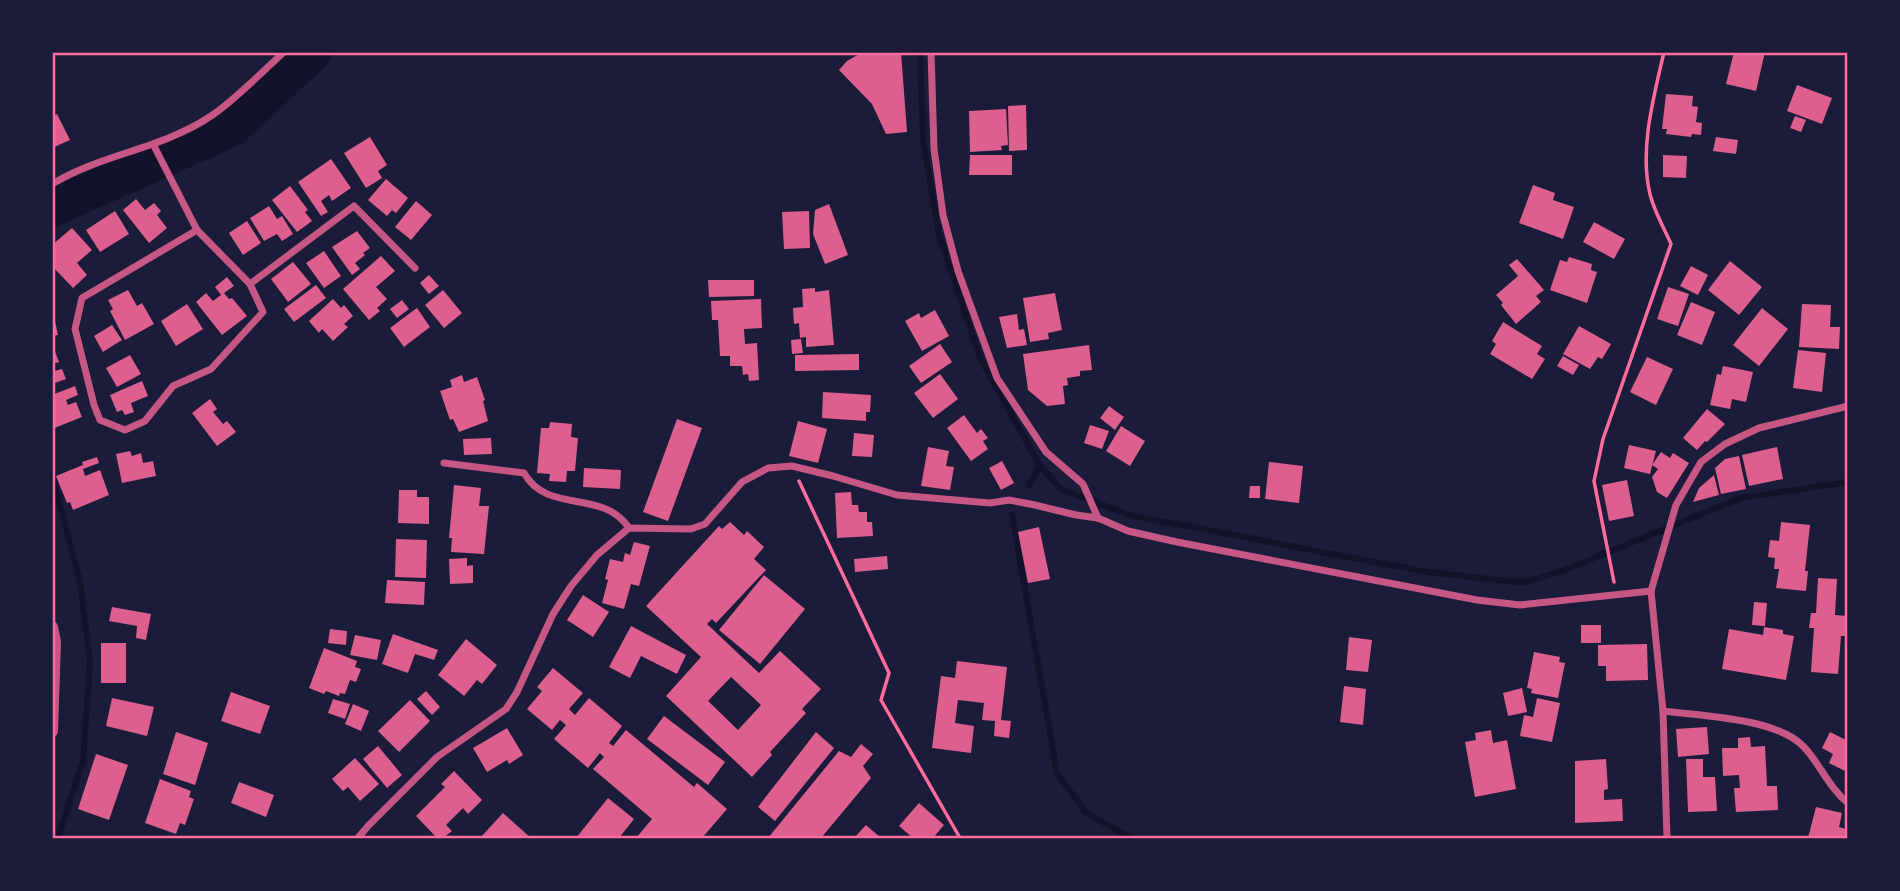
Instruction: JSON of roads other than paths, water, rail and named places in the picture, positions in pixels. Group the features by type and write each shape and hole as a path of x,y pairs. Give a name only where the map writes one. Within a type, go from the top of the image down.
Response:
{"street":[{"path":"52,184 73,171 153,144 211,117 284,52"},
{"path":"931,52 936,162 943,215 958,271 997,379 1046,452 1083,484 1098,518"},
{"path":"153,144 197,230 250,284 263,312 211,369 173,386 145,422 125,430 100,420 75,329 82,298 197,230"},
{"path":"250,284 354,206 415,268"},
{"path":"1667,838 1663,711 1651,591 1676,505 1701,463 1725,444 1759,428 1847,406"},
{"path":"444,463 524,474 531,486 553,496 603,506 613,511 629,528"},
{"path":"358,838 437,757 506,709 553,614 571,586 597,555 629,528 691,529 705,524 742,482 768,468 792,466 897,495 990,503 1009,500 1076,516 1098,518 1128,531 1477,600 1520,605 1651,591"},
{"path":"52,627 55,642 52,731"},
{"path":"1663,711 1762,724 1784,733 1803,746 1837,794 1847,803"}],"waterway":[{"path":"52,208 231,128 313,52"},
{"path":"920,52 923,140 939,235 980,358 1040,466 1029,485"},
{"path":"1040,466 1061,489 1129,515 1421,571 1522,583 1562,571 1741,498 1848,482"},
{"path":"52,475 80,582 90,662 83,761 58,838"},
{"path":"1012,515 1057,773 1085,812 1130,838"}]}
